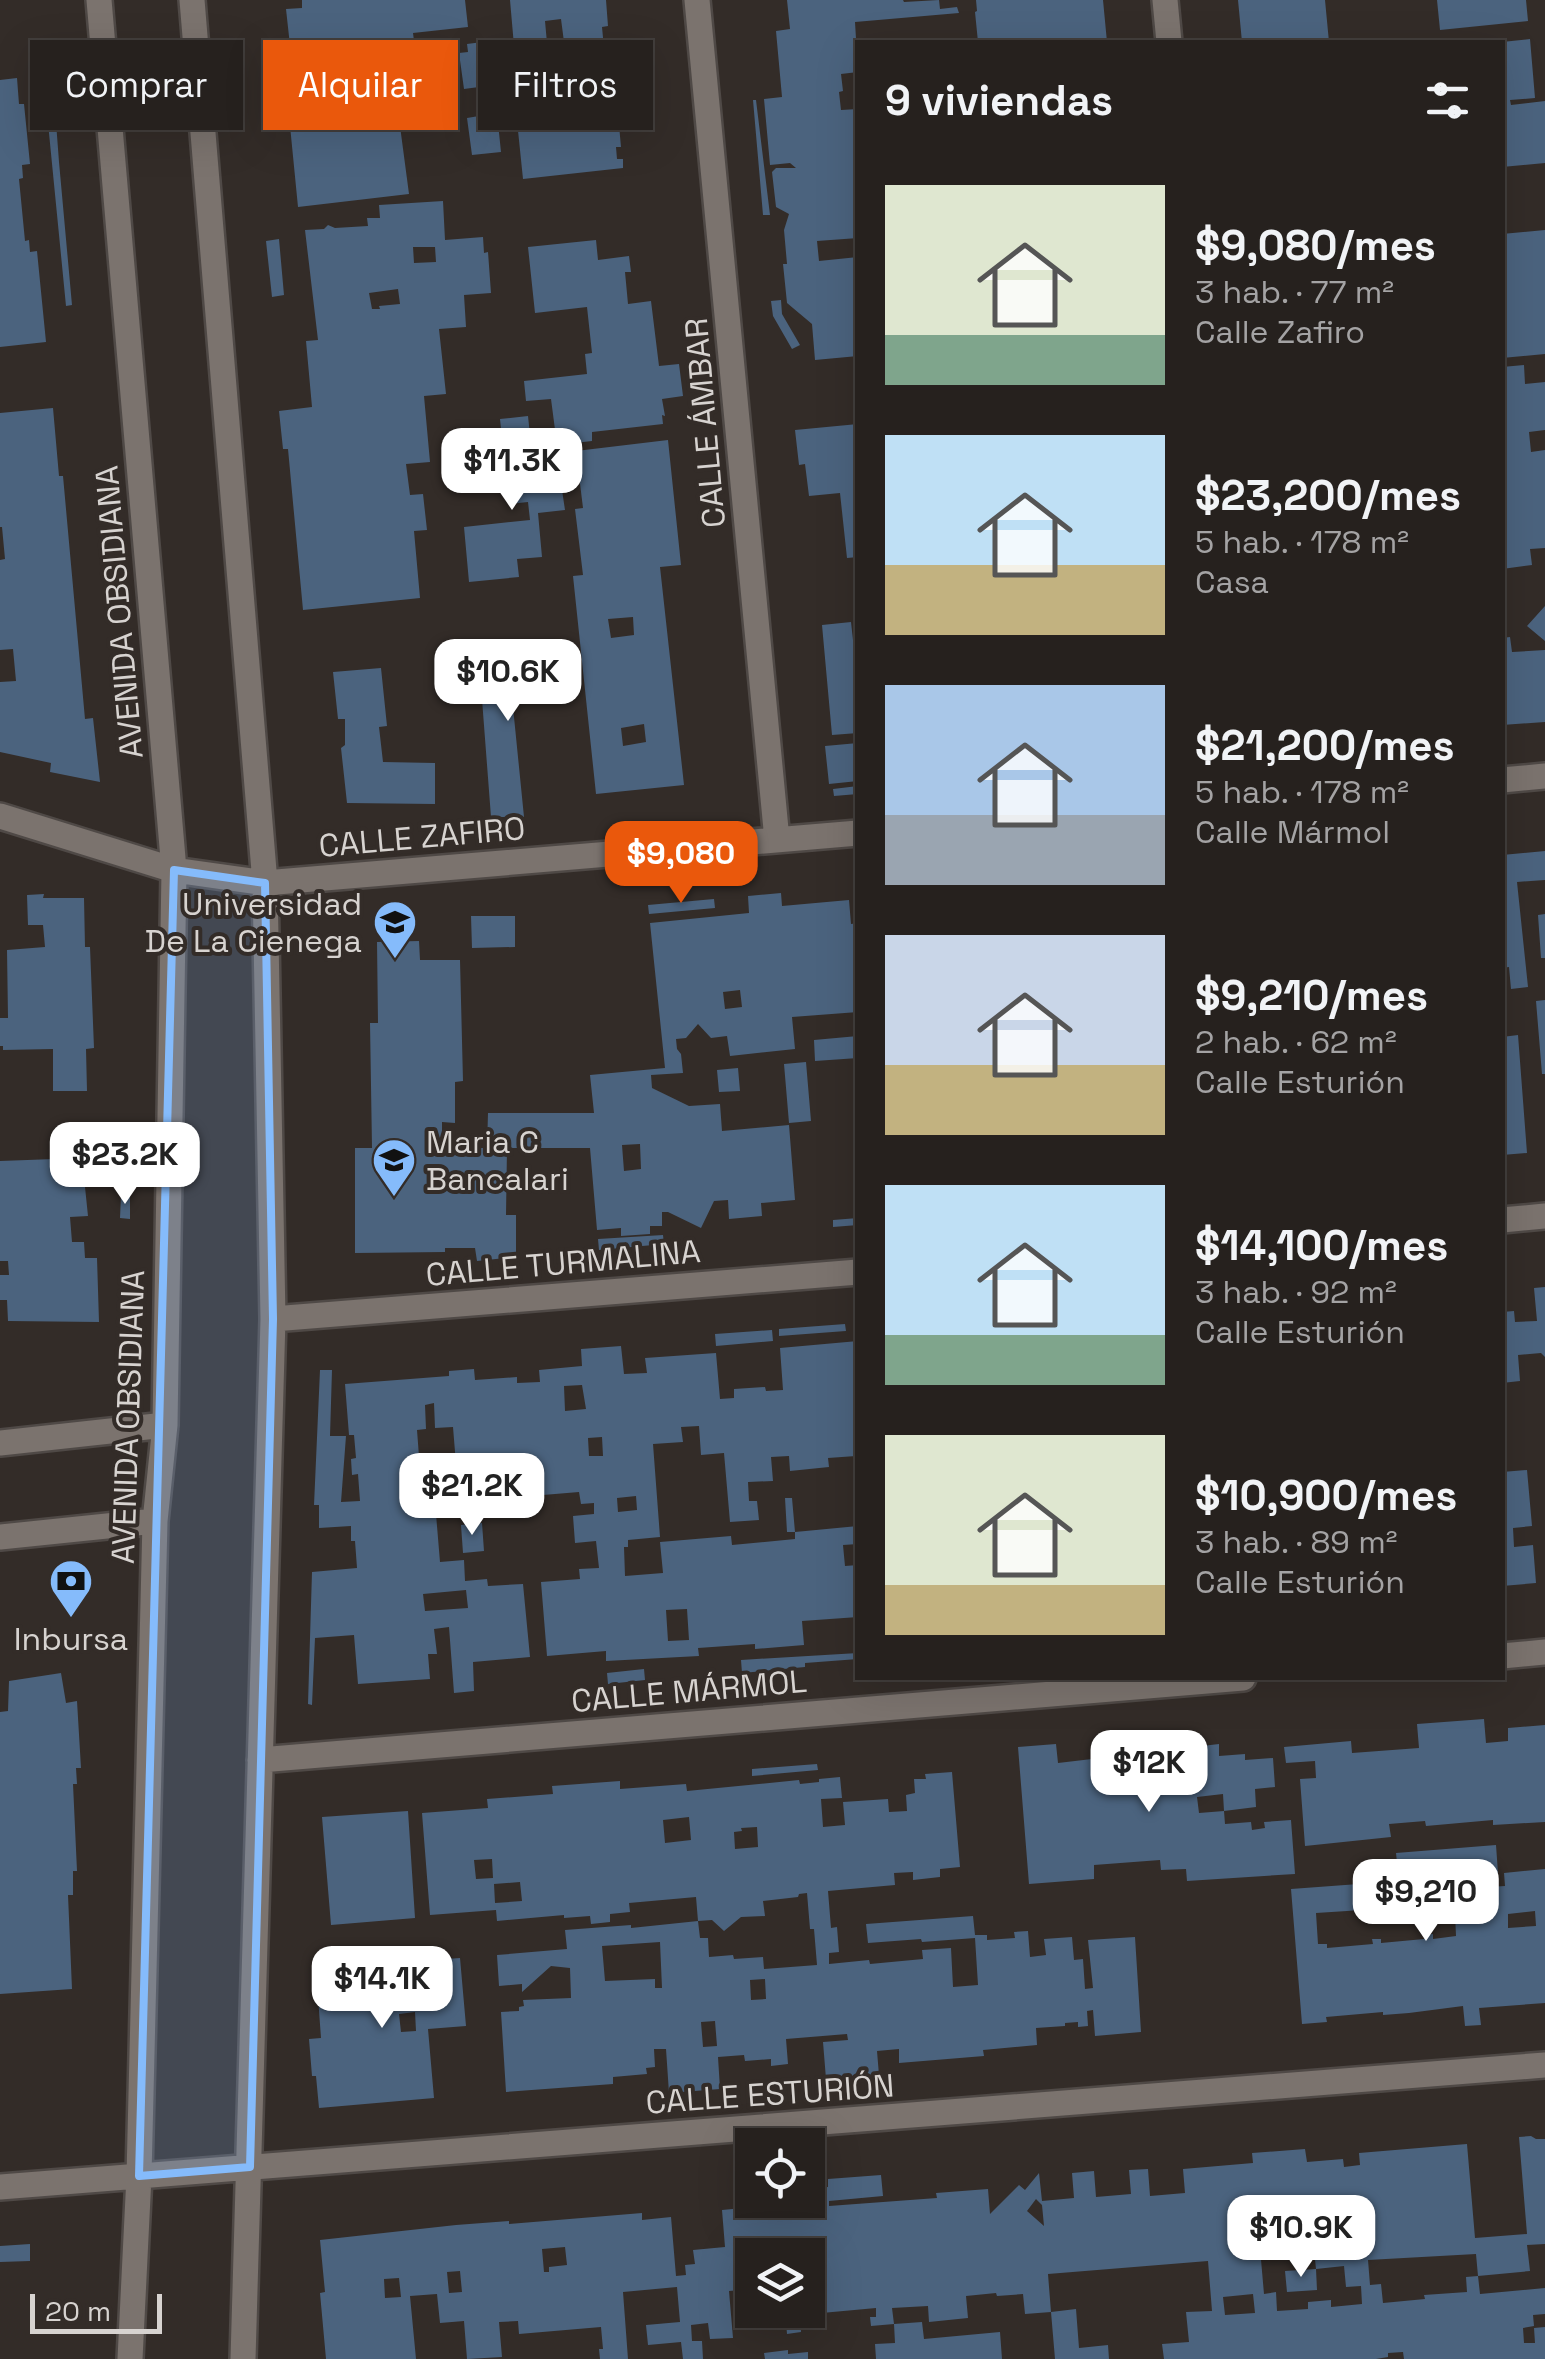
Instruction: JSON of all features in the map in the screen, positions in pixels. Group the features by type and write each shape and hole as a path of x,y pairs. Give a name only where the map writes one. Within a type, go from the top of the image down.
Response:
{"street":[{"name":"AVENIDA OBSIDIANA","path":"99,0 174,870 165,1426 155,1521 139,2176 130,2359"},
{"path":"192,0 265,883 273,1319 243,2359"},
{"name":"CALLE ÁMBAR","path":"697,0 777,840"},
{"path":"1165,0 1169,40"},
{"path":"1505,780 1545,776"},
{"name":"CALLE ZAFIRO","path":"0,816 174,870 265,883 855,833"},
{"path":"1505,1220 1545,1216"},
{"name":"CALLE TURMALINA","path":"273,1319 855,1272"},
{"path":"0,1443 165,1426"},
{"path":"0,1537 155,1521"},
{"path":"1505,1656 1545,1652"},
{"name":"CALLE MÁRMOL","path":"260,1760 1219,1680"},
{"name":"CALLE ESTURIÓN","path":"0,2186 1545,2065"}],"highlighted area":[{"path":"174,870 265,883 273,1319 250,2167 139,2176"}],"building":[{"path":"302,0 465,0 468,27 413,33 414,40 289,40 286,9 302,8"},
{"path":"510,0 606,0 608,26 602,27 603,40 564,40 561,19 545,21 547,40 513,40"},
{"path":"787,0 939,0 940,9 957,7 959,13 855,22 855,72 841,74 843,91 839,92 841,110 855,109 855,238 817,241 819,261 855,257 855,356 815,360 812,324 787,303 783,264 787,264 784,230 789,214 776,207 772,172 776,168 796,168 790,163 770,165 764,99 782,97 776,31 790,29"},
{"path":"976,0 1103,0 1107,40 978,40"},
{"path":"1238,0 1325,0 1329,40 1242,40"},
{"path":"1437,0 1526,0 1528,21 1440,30"},
{"path":"1530,39 1535,98 1510,100 1511,105 1545,101 1545,163 1505,167 1505,42"},
{"path":"478,43 478,87 464,89 459,53 468,52 467,44"},
{"path":"17,78 19,104 24,104 30,164 22,165 23,178 19,179 25,241 29,240 30,252 37,251 46,342 0,347 0,80"},
{"path":"756,100 770,215 763,215"},
{"path":"478,116 478,130 499,130 501,152 472,155 467,118"},
{"path":"49,130 57,130 72,305 66,306"},
{"path":"290,130 401,130 409,194 298,207"},
{"path":"518,130 619,130 617,159 623,159 623,168 523,179"},
{"path":"443,201 445,240 483,237 491,293 464,295 466,327 439,329 446,394 424,396 430,462 406,464 410,495 423,494 427,530 414,531 420,598 303,610 288,449 283,449 279,411 312,407 306,341 318,340 305,230 324,229 328,225 368,226 367,218 380,218 379,205","holes":["413,247 435,247 436,262 414,263","398,289 400,304 372,309 369,293"]},
{"path":"1545,230 1545,354 1505,358 1505,234"},
{"path":"279,239 284,295 272,297 266,241"},
{"path":"596,240 598,260 629,256 631,272 625,272 628,304 651,301 659,366 679,364 683,396 662,399 663,424 592,432 592,441 557,445 551,399 526,401 524,381 587,374 585,354 592,353 587,307 535,313 528,247"},
{"path":"781,300 782,314 800,345 792,349 773,316 771,301"},
{"path":"1524,365 1525,384 1545,382 1545,430 1529,432 1531,452 1545,450 1545,548 1530,549 1532,565 1505,569 1505,367"},
{"path":"53,408 85,719 93,718 100,782 50,772 51,763 0,752 0,682 16,681 13,649 0,650 0,560 5,559 0,527 0,413"},
{"path":"528,416 536,492 562,490 565,510 538,513 542,557 517,559 519,577 469,582 464,527 530,520 528,502 509,504 500,419"},
{"path":"855,424 855,557 847,558 840,493 809,496 805,464 799,465 795,430"},
{"path":"668,440 681,565 660,567 684,785 596,794 573,576 583,575 575,509 583,508 576,451","holes":["633,617 634,635 611,638 608,619","644,724 646,742 623,746 621,728"]},
{"path":"1545,606 1545,641 1527,626"},
{"path":"851,622 855,640 855,733 832,735 822,625"},
{"path":"1510,637 1512,652 1545,650 1545,722 1505,725 1505,638"},
{"path":"552,653 555,685 514,689 512,697 524,817 491,817 479,660"},
{"path":"381,668 387,726 379,727 383,762 435,763 435,804 347,803 341,748 345,745 345,719 338,719 333,672"},
{"path":"855,743 855,781 829,784 825,746"},
{"path":"855,786 855,794 834,796 833,789"},
{"path":"1545,851 1545,880 1517,882 1528,987 1511,989 1509,967 1505,968 1505,855"},
{"path":"781,893 782,906 849,900 851,924 855,923 855,1012 792,1017 795,1049 730,1056 727,1036 711,1038 698,1024 686,1038 676,1039 683,1073 651,1075 652,1088 689,1106 720,1104 722,1131 789,1125 795,1200 761,1203 762,1216 729,1219 728,1200 714,1201 701,1228 662,1212 662,1226 650,1226 650,1234 621,1236 621,1228 597,1230 590,1148 507,1148 506,1215 516,1215 516,1257 477,1261 475,1248 355,1253 355,1148 372,1148 370,1023 378,1023 377,942 419,941 420,960 460,960 463,1081 455,1082 455,1123 442,1122 442,1148 487,1148 488,1113 594,1113 590,1075 665,1068 650,923 749,913 748,896","holes":["740,990 742,1007 725,1009 723,992","640,1144 641,1169 624,1171 622,1145"]},
{"path":"44,894 43,898 84,898 94,1048 86,1049 87,1091 53,1091 53,1049 3,1050 0,1046 0,1018 8,1018 7,950 45,947 43,925 28,925 27,895"},
{"path":"714,899 715,908 649,914 648,905"},
{"path":"1545,914 1545,958 1541,958 1538,915"},
{"path":"471,916 515,916 515,947 472,948"},
{"path":"1545,1000 1545,1074 1542,1074 1536,1001"},
{"path":"1518,1035 1527,1153 1505,1155 1505,1037"},
{"path":"855,1036 855,1058 815,1061 814,1040"},
{"path":"806,1062 811,1121 789,1123 784,1064"},
{"path":"738,1068 740,1091 719,1092 717,1070"},
{"path":"82,1158 88,1216 70,1217 72,1242 84,1242 85,1258 97,1258 99,1322 8,1321 7,1300 0,1300 0,1275 9,1275 8,1261 0,1261 0,1161"},
{"path":"121,1195 130,1196 130,1219 120,1218"},
{"path":"855,1218 855,1225 833,1227 833,1220"},
{"path":"663,1235 664,1244 599,1250 598,1239"},
{"path":"1545,1287 1545,1357 1541,1353 1518,1355 1520,1381 1505,1383 1505,1312 1514,1311 1515,1322 1537,1321 1534,1288"},
{"path":"845,1324 846,1331 779,1336 779,1329"},
{"path":"772,1330 773,1341 716,1346 715,1334"},
{"path":"855,1341 855,1456 828,1458 829,1467 790,1471 789,1456 771,1457 773,1481 748,1482 749,1501 757,1501 759,1520 730,1522 724,1453 701,1455 699,1426 681,1427 683,1442 653,1444 660,1537 628,1540 628,1547 624,1547 625,1576 663,1573 660,1542 731,1536 732,1545 795,1539 795,1532 855,1526 855,1544 843,1545 845,1566 855,1565 855,1617 802,1621 804,1645 698,1648 699,1656 606,1661 606,1651 547,1656 541,1582 580,1579 579,1569 599,1568 596,1541 575,1543 573,1516 594,1514 594,1503 581,1504 579,1492 543,1495 543,1503 527,1504 525,1483 458,1489 453,1427 435,1428 434,1403 425,1405 426,1429 417,1430 422,1496 458,1493 460,1512 436,1514 440,1562 464,1560 465,1581 487,1579 488,1586 523,1584 530,1657 473,1662 474,1691 454,1693 449,1627 434,1629 437,1654 428,1654 430,1679 358,1684 354,1635 315,1638 312,1705 308,1704 312,1572 357,1568 351,1526 319,1528 319,1505 314,1505 320,1370 332,1370 330,1436 346,1436 341,1502 360,1501 358,1474 352,1475 351,1459 356,1458 354,1435 349,1435 345,1384 449,1376 449,1371 474,1369 475,1380 517,1377 517,1383 540,1382 539,1370 582,1366 581,1349 621,1346 624,1374 647,1373 645,1358 716,1353 720,1399 734,1398 734,1389 783,1390 780,1348","holes":["582,1385 586,1409 565,1411 564,1386","602,1437 603,1456 589,1456 588,1438","636,1496 637,1510 618,1512 617,1498","466,1590 468,1608 425,1611 423,1594","687,1609 689,1640 668,1641 666,1610"]},
{"path":"1527,1470 1532,1526 1513,1528 1514,1547 1533,1545 1536,1583 1505,1586 1505,1472"},
{"path":"785,1498 792,1498 795,1532 787,1532"},
{"path":"482,1523 484,1551 463,1553 461,1525"},
{"path":"855,1653 855,1659 742,1673 741,1660"},
{"path":"644,1669 645,1680 608,1684 607,1673"},
{"path":"61,1673 66,1703 77,1701 81,1768 76,1768 77,1784 73,1784 77,1871 73,1871 73,1895 68,1895 72,1989 0,1994 0,1712 8,1711 9,1681"},
{"path":"1484,1719 1486,1743 1508,1741 1508,1728 1545,1725 1545,1822 1389,1824 1391,1837 1305,1846 1300,1779 1316,1778 1315,1761 1286,1763 1284,1747 1351,1741 1352,1753 1419,1748 1417,1724"},
{"path":"1056,1744 1058,1763 1219,1744 1219,1756 1245,1754 1245,1760 1273,1758 1275,1787 1255,1789 1256,1807 1224,1811 1225,1824 1251,1822 1252,1830 1265,1828 1264,1822 1291,1820 1295,1874 1187,1881 1186,1869 1161,1870 1160,1860 1094,1865 1094,1879 1029,1884 1018,1747","holes":["1179,1757 1180,1773 1153,1775 1151,1759","1223,1794 1224,1811 1199,1813 1197,1797"]},
{"path":"817,1764 818,1770 752,1776 752,1769"},
{"path":"952,1772 960,1867 940,1869 940,1877 913,1880 913,1872 894,1873 895,1885 828,1891 831,1928 837,1927 839,1952 829,1953 829,1964 923,1959 922,1950 951,1948 953,1987 978,1985 975,1938 868,1943 866,1924 973,1916 975,1935 987,1935 987,1940 1015,1938 1014,1932 1028,1931 1030,1957 1046,1955 1044,1939 1072,1937 1074,1960 1083,1959 1085,1989 1093,1988 1088,1940 1135,1937 1141,2032 1095,2036 1093,2010 1087,2011 1088,2026 1078,2027 1078,2022 1036,2028 1037,2045 983,2050 984,2056 899,2063 899,2049 877,2051 879,2075 826,2079 823,2042 848,2040 847,2034 786,2039 788,2064 771,2066 771,2059 745,2061 744,2055 718,2057 720,2089 669,2093 666,2049 654,2049 655,2067 646,2068 647,2074 613,2077 613,2084 506,2092 501,2012 519,2011 523,2000 571,1998 570,1968 551,1966 522,1992 522,1984 499,1986 497,1955 567,1949 565,1930 698,1921 696,1897 629,1903 630,1912 610,1914 610,1922 591,1924 590,1916 564,1915 497,1921 496,1910 430,1915 422,1813 488,1808 487,1799 553,1794 552,1786 620,1781 620,1789 686,1784 687,1791 799,1780 800,1784 840,1777 842,1798 821,1799 823,1827 845,1825 843,1802 888,1799 889,1812 907,1811 906,1795 915,1793 914,1779","holes":["689,1817 691,1840 665,1843 663,1820","757,1827 758,1847 735,1849 734,1832 742,1831 741,1828","492,1859 493,1878 476,1879 474,1860","520,1882 522,1901 495,1903 494,1884","807,1893 817,1965 764,1969 763,1957 709,1957 708,1938 700,1938 698,1921 712,1920 724,1931 741,1917 765,1916 763,1901","660,1942 662,1988 655,1988 655,1979 605,1981 602,1946","765,1979 766,1999 751,2000 750,1980","715,2021 717,2046 703,2047 701,2022"]},
{"path":"408,1811 415,1918 331,1925 322,1817"},
{"path":"1496,1845 1498,1873 1452,1876 1454,1902 1377,1912 1378,1909 1316,1913 1318,1944 1327,1944 1327,1948 1373,1944 1372,1939 1381,1939 1381,1943 1424,1939 1424,1935 1433,1934 1433,1939 1456,1936 1455,1913 1491,1910 1489,1887 1505,1886 1504,1873 1545,1869 1545,2003 1479,2008 1481,2025 1465,2026 1463,2006 1326,2017 1327,2022 1302,2024 1291,1889 1399,1881 1396,1853","holes":["1535,1911 1536,1926 1508,1928 1508,1914"]},
{"path":"460,1958 466,2026 428,2029 434,2098 319,2108 309,2039 321,2038 316,1970 372,1965 373,1987 395,1985 393,1963","holes":["415,2012 416,2031 401,2032 399,2014"]},
{"path":"1531,2136 1545,2139 1545,2244 1527,2245 1530,2271 1478,2276 1480,2294 1545,2288 1545,2314 1533,2315 1534,2326 1523,2328 1524,2343 1535,2343 1534,2328 1545,2327 1545,2359 1404,2359 1403,2352 1376,2359 1164,2359 1162,2344 1189,2342 1186,2312 1212,2311 1208,2261 1048,2274 1051,2312 1025,2314 1023,2294 996,2293 966,2296 968,2318 929,2322 928,2306 892,2308 894,2324 871,2326 870,2317 876,2317 876,2308 825,2313 825,2238 735,2238 735,2290 729,2291 733,2338 710,2339 708,2323 691,2325 692,2341 702,2341 703,2359 683,2359 681,2342 648,2345 646,2325 680,2322 677,2287 623,2292 628,2359 600,2359 601,2327 519,2334 518,2321 499,2322 502,2357 467,2359 464,2321 440,2323 437,2294 410,2296 416,2359 326,2359 320,2293 325,2292 320,2240 456,2225 642,2213 642,2220 671,2217 676,2276 686,2275 685,2265 695,2264 693,2250 725,2247 722,2210 735,2209 735,2218 825,2218 828,2179 881,2175 883,2196 829,2201 829,2206 937,2198 936,2193 988,2189 990,2214 1019,2185 1025,2190 1039,2173 1042,2201 1074,2198 1072,2173 1094,2171 1096,2197 1131,2194 1129,2170 1148,2169 1150,2196 1185,2193 1183,2169 1253,2163 1252,2153 1305,2149 1307,2162 1343,2159 1344,2167 1360,2165 1359,2153 1467,2144 1475,2238 1527,2234 1519,2137","holes":["1036,2199 1042,2205 1044,2226 1027,2211","1311,2221 1316,2269 1344,2266 1346,2287 1361,2286 1362,2304 1331,2307 1331,2300 1308,2302 1308,2309 1277,2311 1276,2292 1264,2294 1258,2225","565,2247 567,2265 549,2267 549,2272 544,2272 542,2249","1476,2254 1478,2276 1466,2277 1467,2292 1383,2303 1381,2284 1370,2285 1368,2260","460,2271 462,2292 449,2293 447,2272","399,2278 401,2297 385,2298 384,2279","1253,2294 1255,2313 1225,2315 1223,2297"]},
{"path":"30,2244 30,2261 0,2262 0,2246"},
{"path":"1316,2269 1317,2290 1287,2292 1285,2271"},
{"path":"1076,2309 1079,2348 1108,2345 1109,2359 1055,2359 1051,2312"},
{"path":"922,2322 924,2339 1000,2332 1002,2359 876,2359 875,2344 895,2343 894,2324"},
{"path":"786,2328 801,2328 801,2332 787,2334"},
{"path":"788,2350 788,2354 808,2352 808,2359 765,2359 764,2353"}],"place":[{"name":"Universidad De La Cienega","path":"395,960"},
{"name":"Maria C Bancalari","path":"394,1198"},
{"name":"Inbursa","path":"71,1619"}]}
